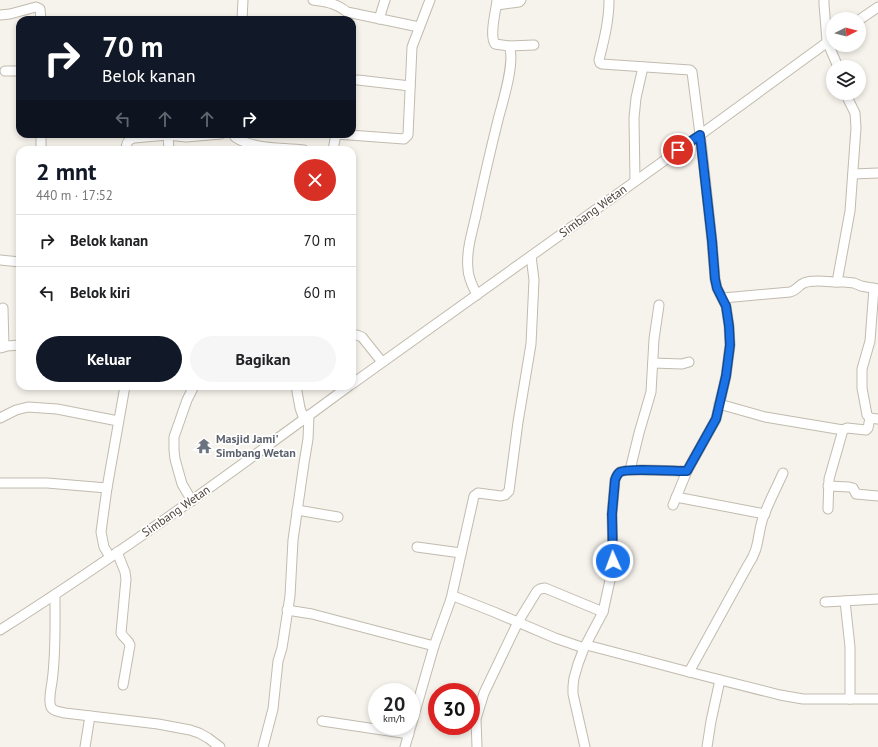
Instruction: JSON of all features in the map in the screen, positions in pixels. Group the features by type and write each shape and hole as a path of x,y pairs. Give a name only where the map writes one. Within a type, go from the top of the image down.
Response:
{"street":[{"path":"242,16 243,0"},
{"path":"314,0 331,3 347,12 419,27"},
{"path":"379,19 385,0"},
{"path":"356,135 404,139 408,135 412,47 430,0"},
{"path":"521,0 519,2 497,2 493,40 495,44 509,46 534,46"},
{"path":"609,0 609,14 600,63 691,70 693,75 715,279 717,288 726,306 729,326 730,345 726,376 716,419 687,471 675,501 765,514"},
{"path":"824,0 826,16"},
{"path":"0,15 36,7 40,9 41,16"},
{"path":"866,15 878,7"},
{"name":"Simbang Wetan","path":"356,381 635,182 826,42"},
{"path":"477,295 468,270 468,252 488,157 509,74 512,56 509,46"},
{"path":"635,182 633,123 636,98 643,67"},
{"path":"5,71 16,70"},
{"path":"358,80 410,86"},
{"path":"837,282 850,211 856,128 855,113 848,100"},
{"path":"126,146 127,142 130,139 138,138"},
{"path":"236,138 244,143 260,146"},
{"path":"853,174 878,173"},
{"path":"420,694 434,646 451,599 474,496 478,493 501,496 505,495 509,491 518,422 531,344 534,280 531,256"},
{"path":"0,260 16,262"},
{"path":"719,404 765,417 843,430 847,428 866,430 874,418 868,417 866,413 862,388 862,369 870,341 876,288 860,286 854,283 821,281 803,283 790,292 723,298"},
{"path":"630,470 651,392 654,339 659,305"},
{"path":"3,308 2,347 16,345"},
{"path":"356,335 362,338 382,362"},
{"path":"653,363 682,364 689,362"},
{"path":"123,390 101,532 104,547 114,555 125,572 126,579 121,632 122,635 128,640 130,645 123,685"},
{"path":"192,390 174,438 174,459 182,484 192,501"},
{"path":"263,747 273,709 278,662 282,648 288,610 293,540 308,439 307,417 300,408 297,390"},
{"name":"Simbang Wetan","path":"0,630 55,596 192,501 344,390"},
{"path":"0,418 16,410 28,407 57,409 118,421"},
{"path":"828,509 829,479 843,430"},
{"path":"585,747 573,694 573,686 578,664 602,612 613,567 612,514 615,480 620,472 630,470 687,471"},
{"path":"690,672 753,558 756,551 761,524 783,473"},
{"path":"0,483 107,488"},
{"path":"828,486 849,486 856,494 878,496"},
{"path":"297,510 338,517"},
{"path":"416,547 461,553"},
{"path":"477,747 476,719 484,693 518,622 537,591 545,588 602,612"},
{"path":"55,596 55,641 50,702 53,709 90,716 158,724 190,730 208,738 220,747"},
{"path":"451,599 456,597 555,638 585,647 602,649 720,680 803,699 878,699"},
{"path":"825,602 878,599"},
{"path":"844,601 850,647 850,699"},
{"path":"288,610 312,614 434,646"},
{"path":"707,747 720,680"},
{"path":"85,747 90,716"},
{"path":"322,720 368,724"},
{"path":"405,747 408,735"}],"place":[{"name":"Masjid Jami' Simbang Wetan","path":"204,446"}],"route":[{"path":"613,561 612,505 617,475 626,470 687,471 716,419 726,376 730,345 729,326 726,306 717,288 715,279 700,135 678,150"}]}
